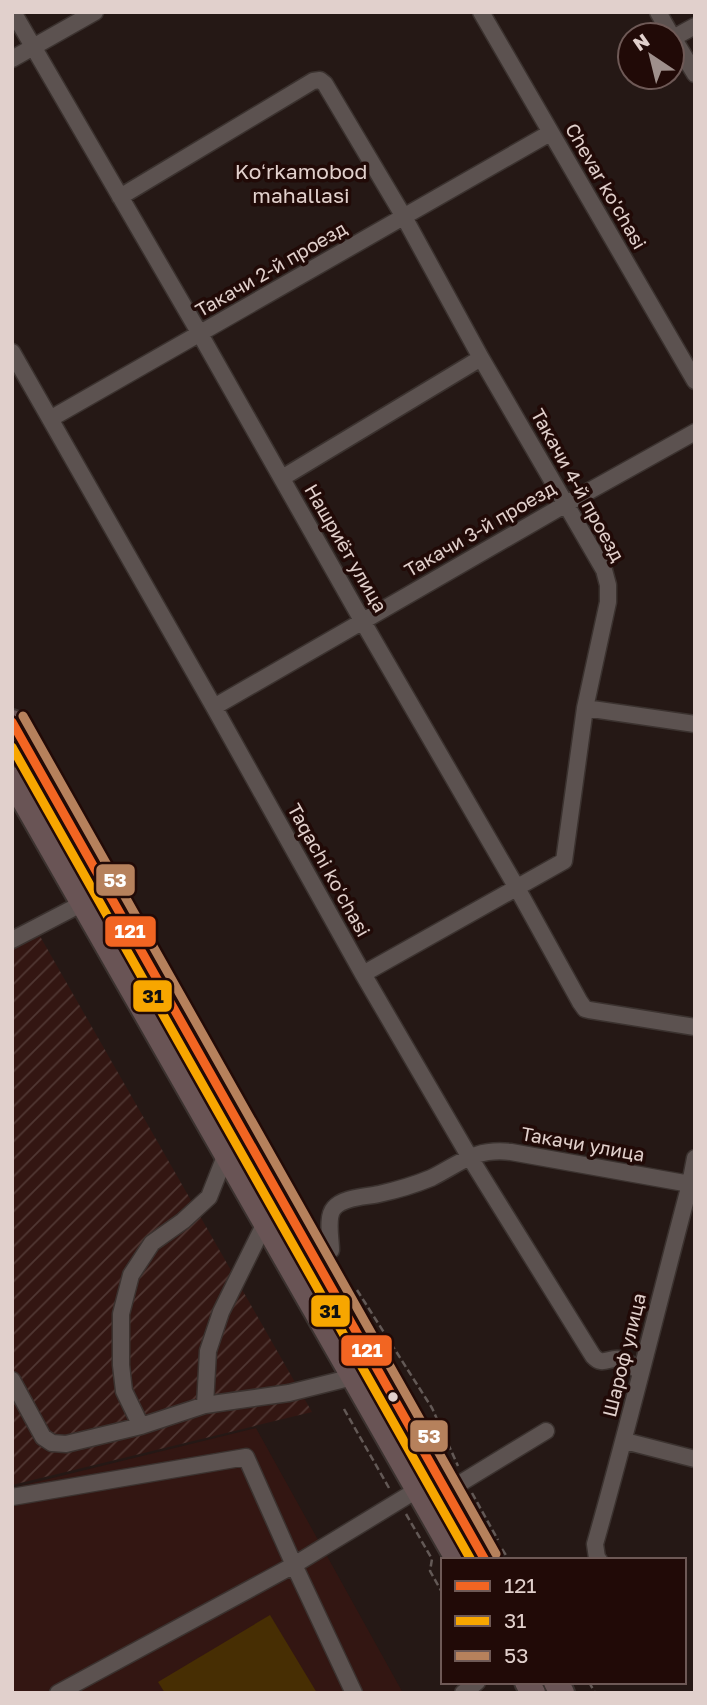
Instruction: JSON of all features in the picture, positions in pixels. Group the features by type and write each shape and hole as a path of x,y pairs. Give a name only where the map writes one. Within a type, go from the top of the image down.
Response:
{"highway":[{"path":"12,722 484,1558"},
{"path":"12,779 353,1377 442,1485 458,1558"},
{"path":"185,1082 207,1069"}],"street":[{"name":"Нашриёт улица","path":"13,12 585,1009 695,1027"},
{"path":"12,59 95,12"},
{"name":"Chevar ko'chasi","path":"481,12 695,381"},
{"name":"Такачи 4-й проезд","path":"120,197 313,81 320,80 325,84 404,217 481,358 604,570 608,601 585,708 564,861 363,974"},
{"name":"Такачи 2-й проезд","path":"50,419 550,133"},
{"name":"Taqachi koʻchasi","path":"12,352 363,974 469,1156 593,1356 602,1362 624,1360 640,1372"},
{"path":"282,478 481,358"},
{"name":"Такачи 3-й проезд","path":"214,707 566,503 695,432"},
{"path":"585,708 695,724"},
{"path":"12,940 83,903"},
{"name":"Такачи улица","path":"469,1156 498,1151 510,1152 690,1184"},
{"path":"141,1426 124,1391 121,1364 121,1314 131,1275 152,1243 183,1221 209,1197 226,1154"},
{"path":"315,1260 331,1250 329,1219 334,1208 343,1202 400,1189 430,1178 469,1156"},
{"name":"Шароф улица","path":"597,1558 595,1544 625,1441 695,1158"},
{"path":"205,1405 208,1351 221,1312 265,1223"},
{"path":"12,1380 43,1437 52,1443 66,1444 141,1426 205,1405 289,1393 353,1377"},
{"path":"58,1693 546,1431"},
{"path":"625,1441 695,1459"},
{"path":"12,1497 246,1457 354,1693"}],"path":[{"path":"353,1284 432,1408 442,1485 507,1558"}],"shaded area":[{"path":"37,931 312,1412 12,1485 12,944"},
{"path":"256,1428 403,1693 12,1693 12,1488"},
{"path":"270,1615 317,1693 165,1693 158,1682"}],"transit line":[{"name":"53","path":"23,716 496,1554"},
{"name":"121","path":"12,722 484,1558"},
{"name":"31","path":"12,747 470,1558"}],"district":[{"name":"Koʻrkamobod mahallasi","path":"301,184"}]}
